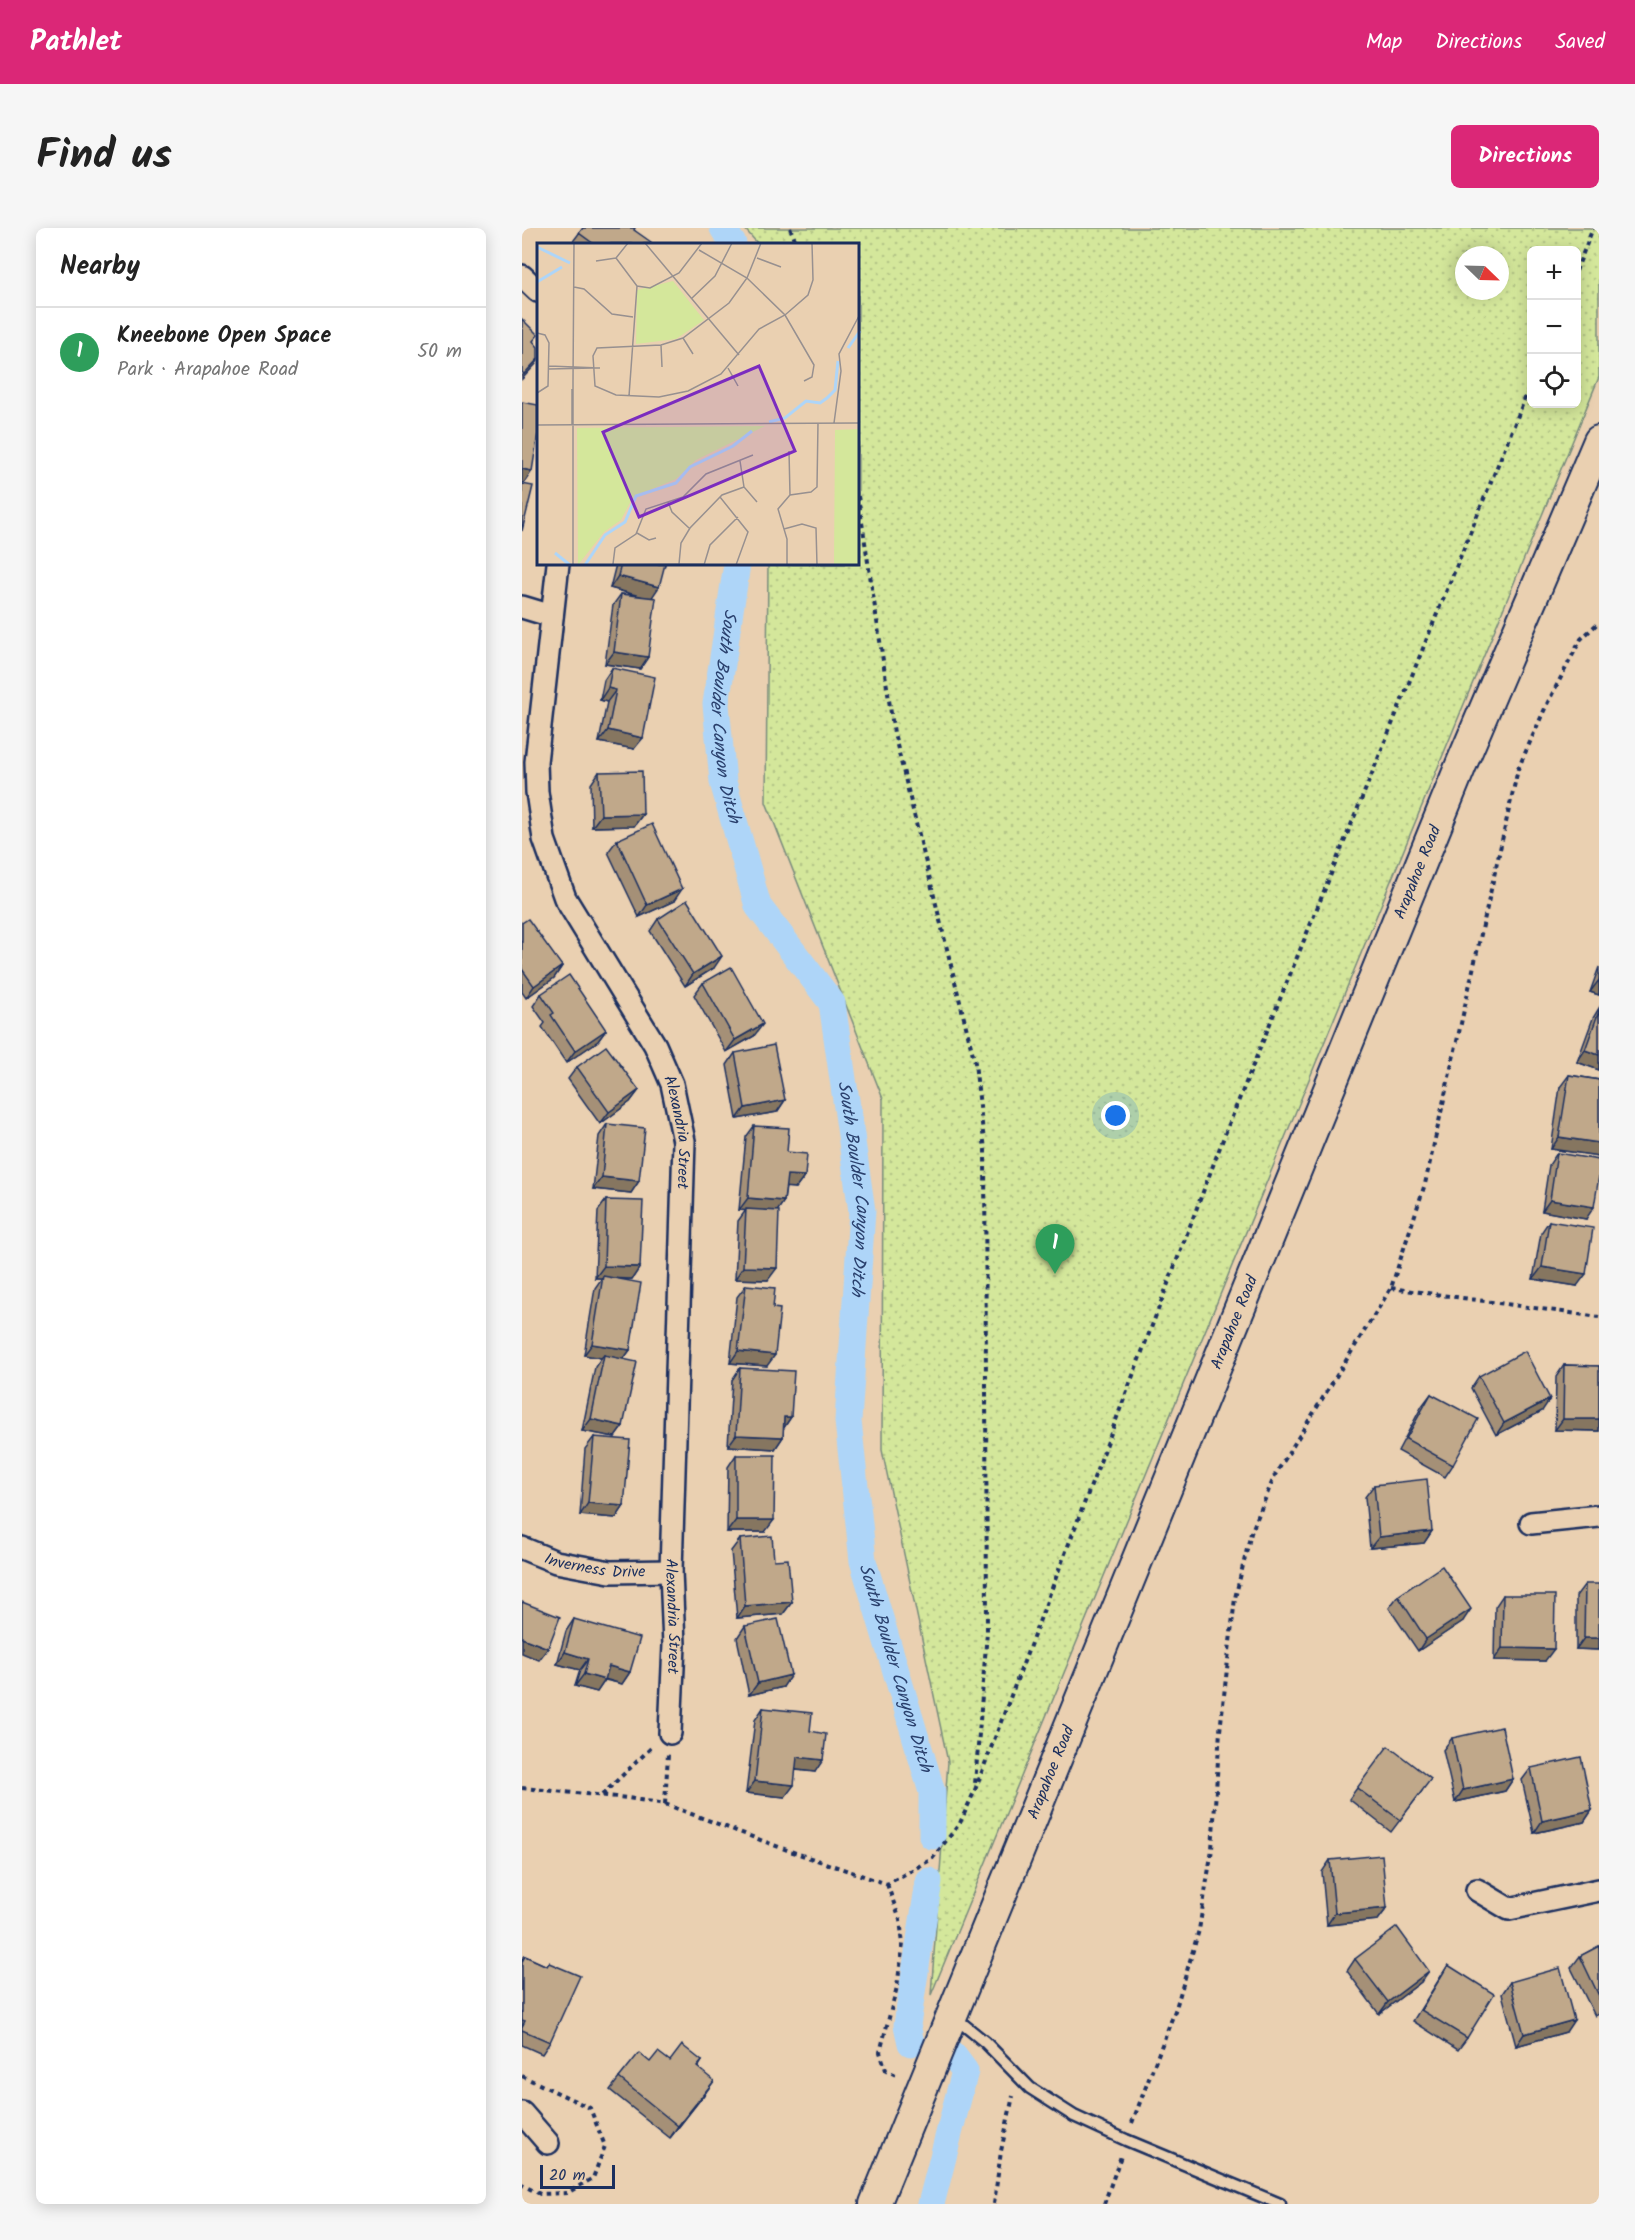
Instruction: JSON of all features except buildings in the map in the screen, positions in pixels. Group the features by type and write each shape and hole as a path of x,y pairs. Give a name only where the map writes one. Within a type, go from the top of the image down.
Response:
{"main road":[{"name":"Arapahoe Road","path":"875,2204 1461,765 1599,441"}],"street":[{"path":"522,276 537,290"},
{"name":"Alexandria Street","path":"558,566 536,762 537,792 544,839 565,898 655,1045 672,1084 684,1140 671,1571 674,1645 670,1732"},
{"path":"522,607 552,616"},
{"path":"1531,1523 1599,1516"},
{"name":"Inverness Drive","path":"522,1548 556,1562 610,1572 671,1571"},
{"path":"1477,1890 1509,1909 1599,1890"},
{"path":"522,2113 548,2143"}],"lane":[{"path":"952,2016 974,2031 1030,2088 1074,2116 1280,2204"}],"path":[{"path":"790,228 797,243"},
{"path":"1581,258 1593,228"},
{"path":"522,1788 602,1795 665,1804 787,1850 887,1884 932,1858 960,1823 975,1790 1225,1134 1527,393"},
{"path":"860,509 894,733 975,1063 985,1150 987,1632 975,1790"},
{"path":"1104,2204 1176,2007 1198,1930 1212,1849 1220,1731 1235,1598 1251,1533 1275,1474 1391,1288 1425,1184 1518,769 1547,704 1581,639 1599,622"},
{"path":"1391,1288 1599,1317"},
{"path":"602,1795 643,1754 670,1732"},
{"path":"665,1804 670,1732"},
{"path":"887,1884 900,1920 903,1944 897,1987 880,2052 886,2070 904,2079"},
{"path":"994,2204 1000,2151 1013,2094 1007,2066"}],"green space":[{"path":"744,228 1599,228 1599,377 931,1995 948,1762 882,1450 883,1099 766,802 768,566 860,566 860,243 757,243"}],"waterway":[{"name":"South Boulder Canyon Ditch","path":"723,228 732,243"},
{"name":"South Boulder Canyon Ditch","path":"737,566 716,704 723,782 758,906 832,1003 862,1211 848,1421 863,1561 932,1792 932,1836"},
{"name":"South Boulder Canyon Ditch","path":"911,2043 907,2025 929,1881"},
{"name":"South Boulder Canyon Ditch","path":"931,2204 965,2071 953,2055"}],"place":[{"name":"Kneebone Open Space","path":"1055,1274"}]}
